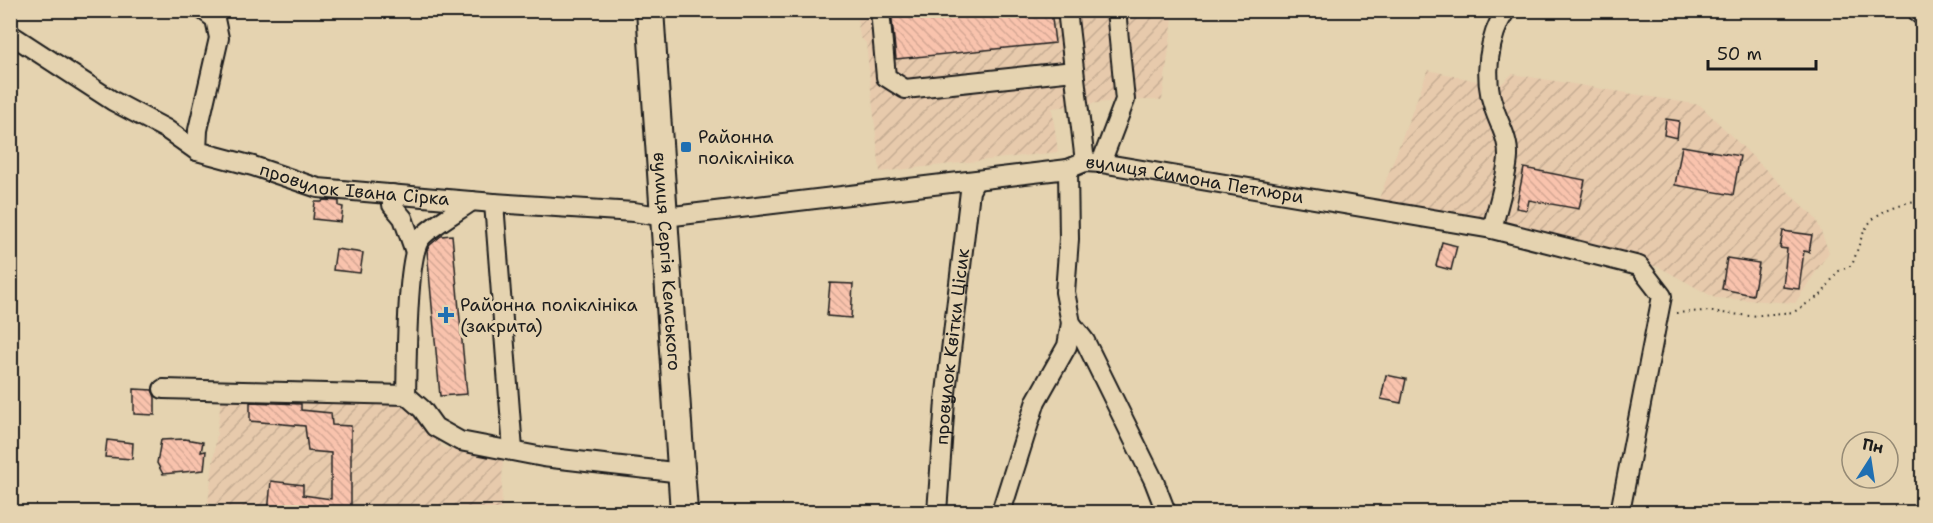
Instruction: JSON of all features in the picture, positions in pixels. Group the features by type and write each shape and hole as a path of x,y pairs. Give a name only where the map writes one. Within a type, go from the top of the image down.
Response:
{"highway":[{"name":"вулиця Сергія Кемського","path":"650,10 684,513"}],"street":[{"path":"197,152 198,130 219,38 215,19 203,10"},
{"path":"880,10 886,77 905,89 1074,71"},
{"path":"1067,10 1074,71 1093,162"},
{"path":"1093,162 1125,99 1116,10"},
{"path":"1492,229 1508,157 1506,137 1488,88 1490,55 1500,20 1506,10"},
{"path":"10,34 113,101 166,129 197,152"},
{"name":"провулок Івана Сірка","path":"197,152 253,166 318,188 634,212 665,217"},
{"name":"вулиця Симона Петлюри","path":"665,217 975,181 1068,169 1093,162 1492,229 1639,266 1662,296 1620,513"},
{"path":"1001,513 1036,401 1067,346 1071,323 1065,292 1069,239 1068,169"},
{"name":"провулок Квітки Цісик","path":"938,513 945,401 970,191 975,181"},
{"path":"392,195 392,205 403,218 414,249 406,395"},
{"path":"414,249 422,237 472,201"},
{"path":"494,203 513,450"},
{"path":"1071,323 1085,341 1154,482 1166,513"},
{"path":"163,389 406,395 422,409 435,427 460,441 543,457 682,473"}],"path":[{"path":"1659,315 1704,311 1750,316 1794,312 1822,294 1837,272 1852,265 1867,226 1877,216 1906,202 1923,200"}],"shaded area":[{"path":"856,11 1174,11 1162,100 1125,100 1052,108 1058,152 880,172 866,43 860,37"},
{"path":"1428,70 1499,86 1512,74 1700,105 1816,219 1829,252 1795,303 1715,298 1659,267 1375,209"},
{"path":"222,392 401,404 414,410 425,429 444,448 503,457 501,512 258,512 208,503"}],"building":[{"path":"891,10 1051,10 1055,43 896,59"},
{"path":"1666,119 1679,121 1677,138 1664,135"},
{"path":"1682,146 1740,156 1733,195 1675,185"},
{"path":"1524,168 1585,180 1579,209 1529,200 1527,210 1516,208"},
{"path":"339,201 339,206 343,207 341,222 313,219 315,202"},
{"path":"1783,231 1812,235 1809,252 1804,251 1799,289 1783,287 1787,249 1780,248"},
{"name":"Районна поліклініка (закрита)","path":"452,235 467,394 440,396 427,250 441,236"},
{"path":"1442,242 1457,246 1451,270 1436,266"},
{"path":"336,249 363,253 360,273 333,270"},
{"path":"1727,258 1759,263 1753,295 1722,289"},
{"path":"830,283 853,284 851,318 827,316"},
{"path":"1386,375 1406,379 1401,403 1381,399"},
{"path":"134,389 152,390 155,397 155,415 134,414"},
{"path":"250,402 301,404 301,410 331,413 332,425 351,426 351,513 268,513 271,481 303,485 303,495 331,499 331,453 308,451 305,426 250,421"},
{"path":"185,439 203,442 201,452 206,451 204,470 163,474 157,463 161,440"},
{"path":"107,440 133,443 132,459 105,457"}],"place":[{"name":"Районна поліклініка","path":"686,147"},
{"name":"Районна поліклініка (закрита)","path":"446,315"}]}
